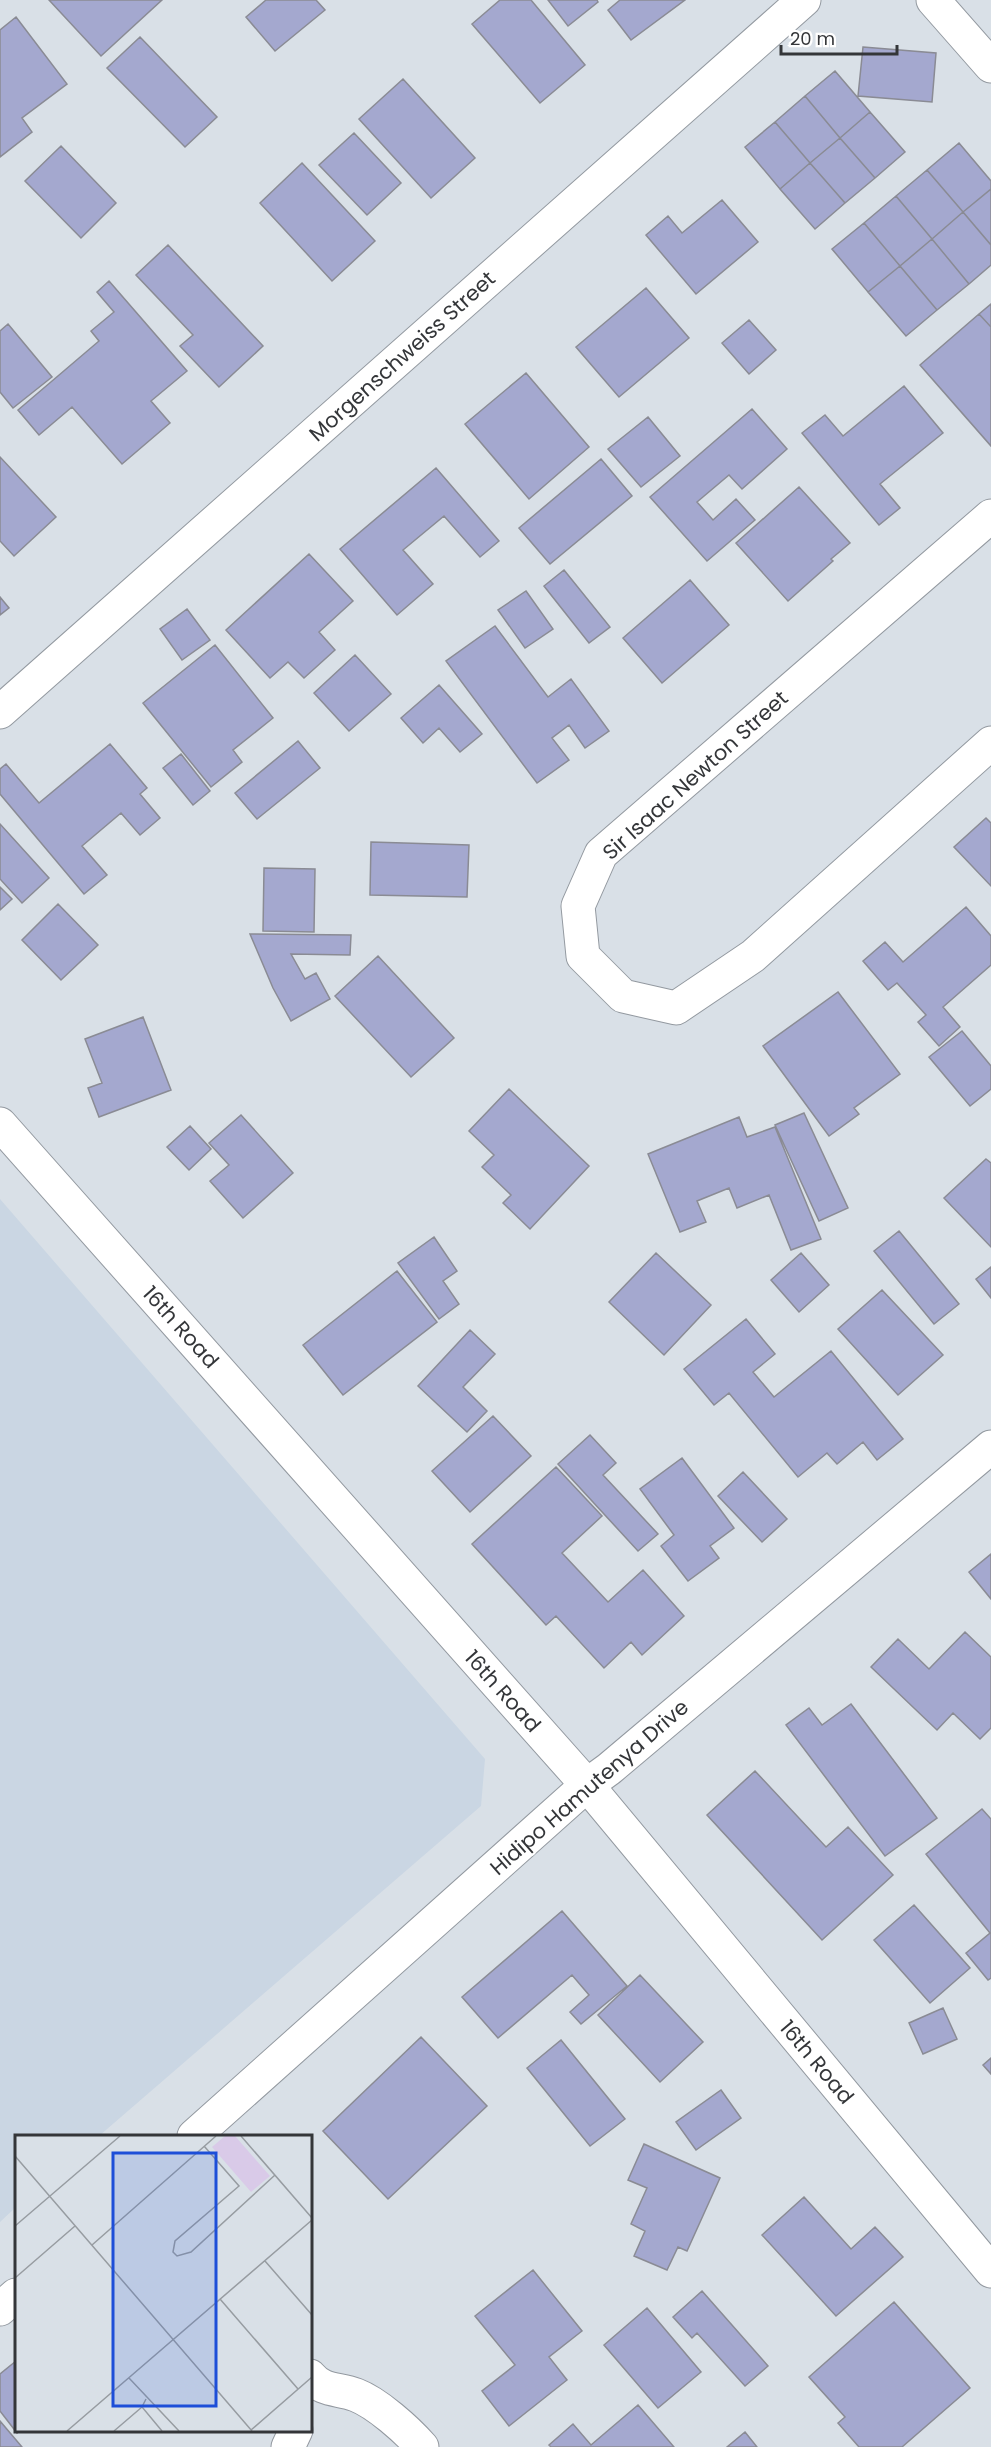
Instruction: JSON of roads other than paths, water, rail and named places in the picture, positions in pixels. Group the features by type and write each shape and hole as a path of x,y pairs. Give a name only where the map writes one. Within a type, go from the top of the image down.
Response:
{"street":[{"name":"Morgenschweiss Street","path":"0,712 804,0"},
{"path":"933,0 991,66"},
{"name":"Sir Isaac Newton Street","path":"991,516 601,854 578,906 583,956 623,996 676,1008 753,956 991,743"},
{"name":"16th Road","path":"0,1124 586,1785 991,2271"},
{"name":"Hidipo Hamutenya Drive","path":"196,2135 586,1785 609,1769 991,1447"},
{"path":"0,2309 15,2296"},
{"path":"313,2388 358,2396 405,2428 422,2447"},
{"path":"288,2447 295,2432"}]}
